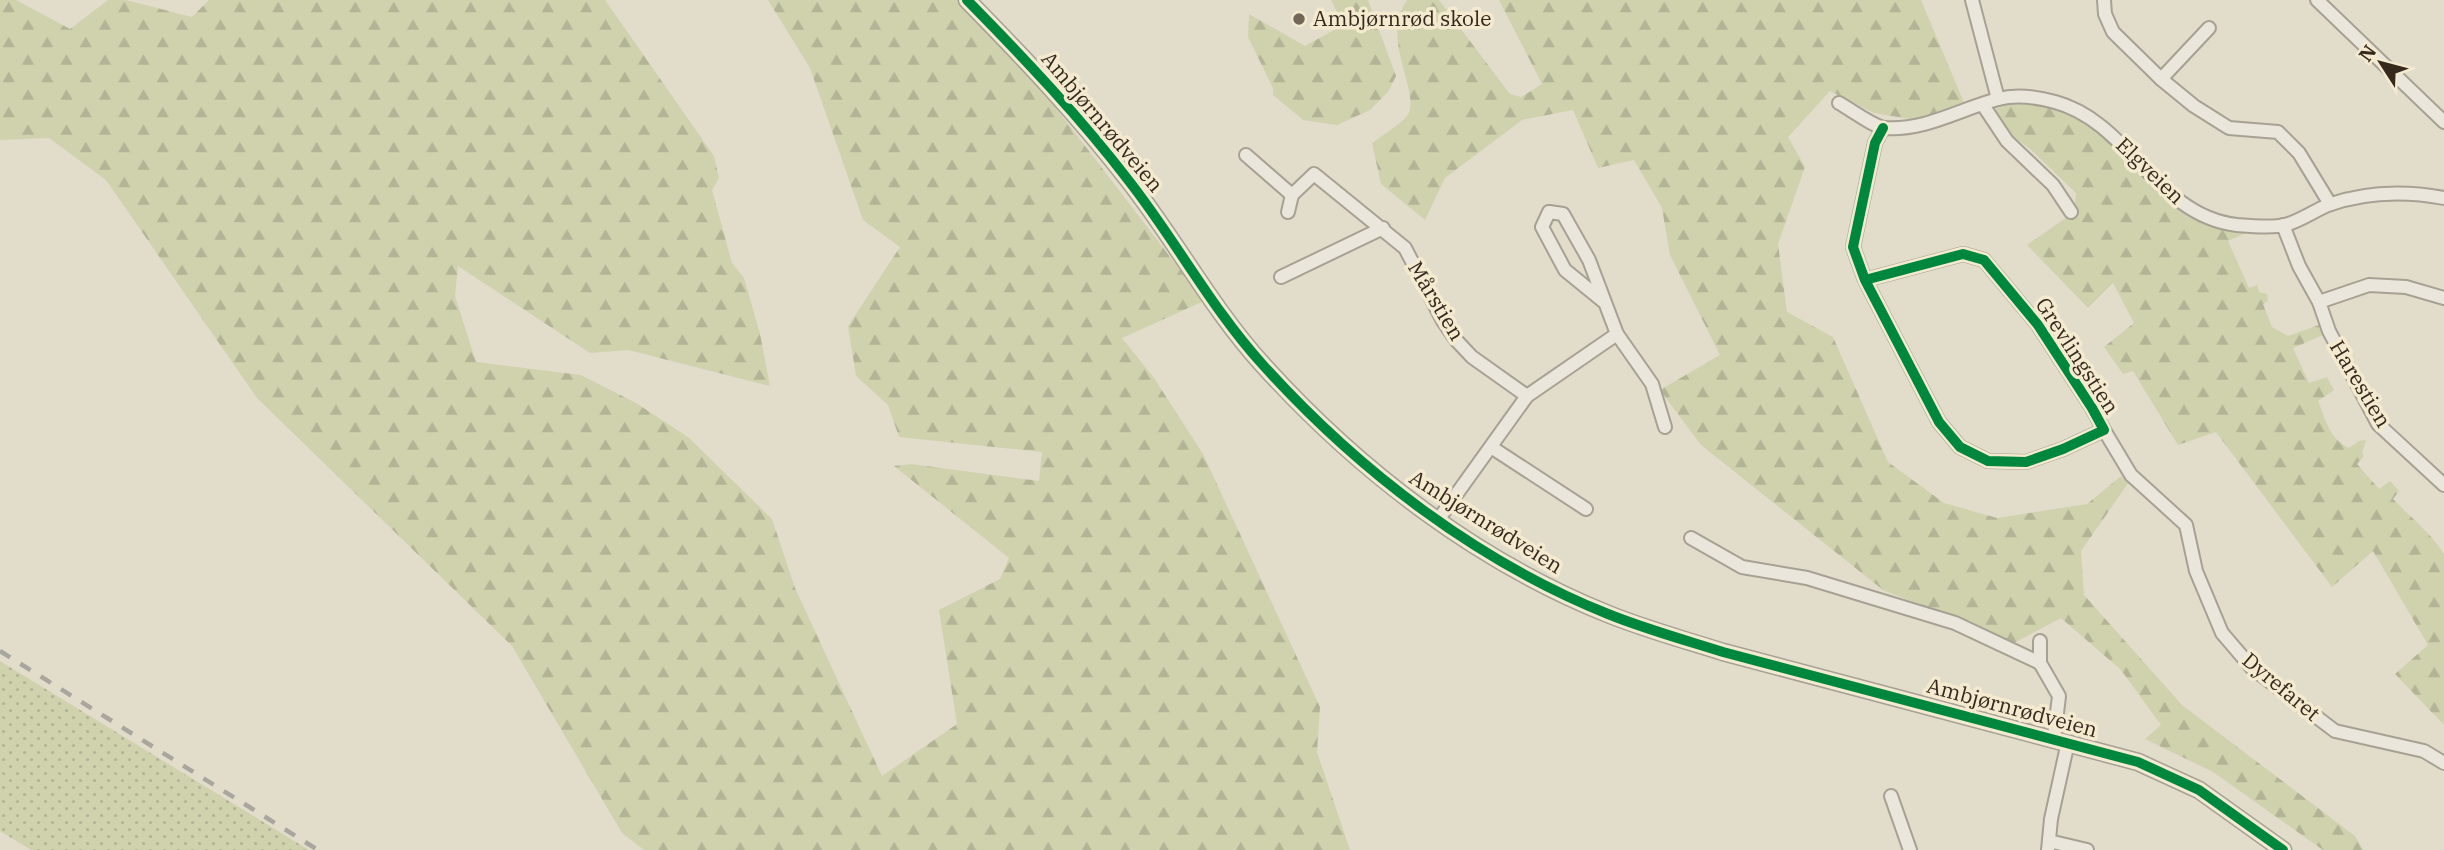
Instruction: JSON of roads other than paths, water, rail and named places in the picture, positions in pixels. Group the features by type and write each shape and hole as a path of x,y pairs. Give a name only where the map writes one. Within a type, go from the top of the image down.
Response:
{"street":[{"name":"Ambjørnrødveien","path":"967,0 1021,54 1130,183 1222,315 1263,365 1360,460 1438,520 1510,565 1556,589 1607,614 1655,631 1723,652 2138,762 2169,775 2229,810 2283,850"},
{"path":"1972,0 1998,99"},
{"path":"2104,0 2105,14 2113,32 2161,79 2194,106 2229,128 2278,132 2300,153 2330,204"},
{"path":"2317,0 2444,122"},
{"path":"2161,79 2209,28"},
{"name":"Elgveien","path":"1883,128 1927,125 1998,99 2026,96 2057,102 2082,112 2109,132 2164,189 2191,211 2235,225 2283,225 2330,204 2379,194 2444,198"},
{"path":"1839,103 1883,128"},
{"path":"1983,105 2007,141 2053,185 2071,212"},
{"name":"Grevlingstien","path":"1883,128 1875,143 1853,247 1865,280 1939,422 1960,447 1987,461 2026,462 2104,430"},
{"path":"1245,155 1292,195 1289,212"},
{"name":"Mårstien","path":"1292,195 1314,174 1383,228 1405,248 1456,340 1472,357 1527,396"},
{"path":"1603,301 1565,270 1542,227 1549,212 1563,214 1589,260 1617,334 1652,384 1665,427"},
{"name":"Harestien","path":"2283,225 2299,266 2319,302 2329,331 2378,424 2444,485"},
{"path":"1281,277 1383,228"},
{"name":"Grevlingstien","path":"1865,280 1963,254 1984,260 2038,325 2092,408 2131,475"},
{"path":"2319,302 2369,285 2406,287 2444,298"},
{"path":"1438,520 1527,396 1617,334"},
{"path":"1491,447 1586,509"},
{"name":"Dyrefaret","path":"2131,475 2186,525 2196,571 2222,633 2252,668 2334,731 2424,751 2444,763"},
{"path":"1691,538 1742,566 1807,578 1955,623 2040,663"},
{"name":"Ambjørnrødveien","path":"2040,641 2040,663 2059,696 2061,740"},
{"path":"2061,740 2048,846 2087,850"},
{"path":"1891,796 1910,850"}],"railway":[{"path":"0,651 318,850"}],"place":[{"name":"Ambjørnrød skole","path":"1299,19"}]}
